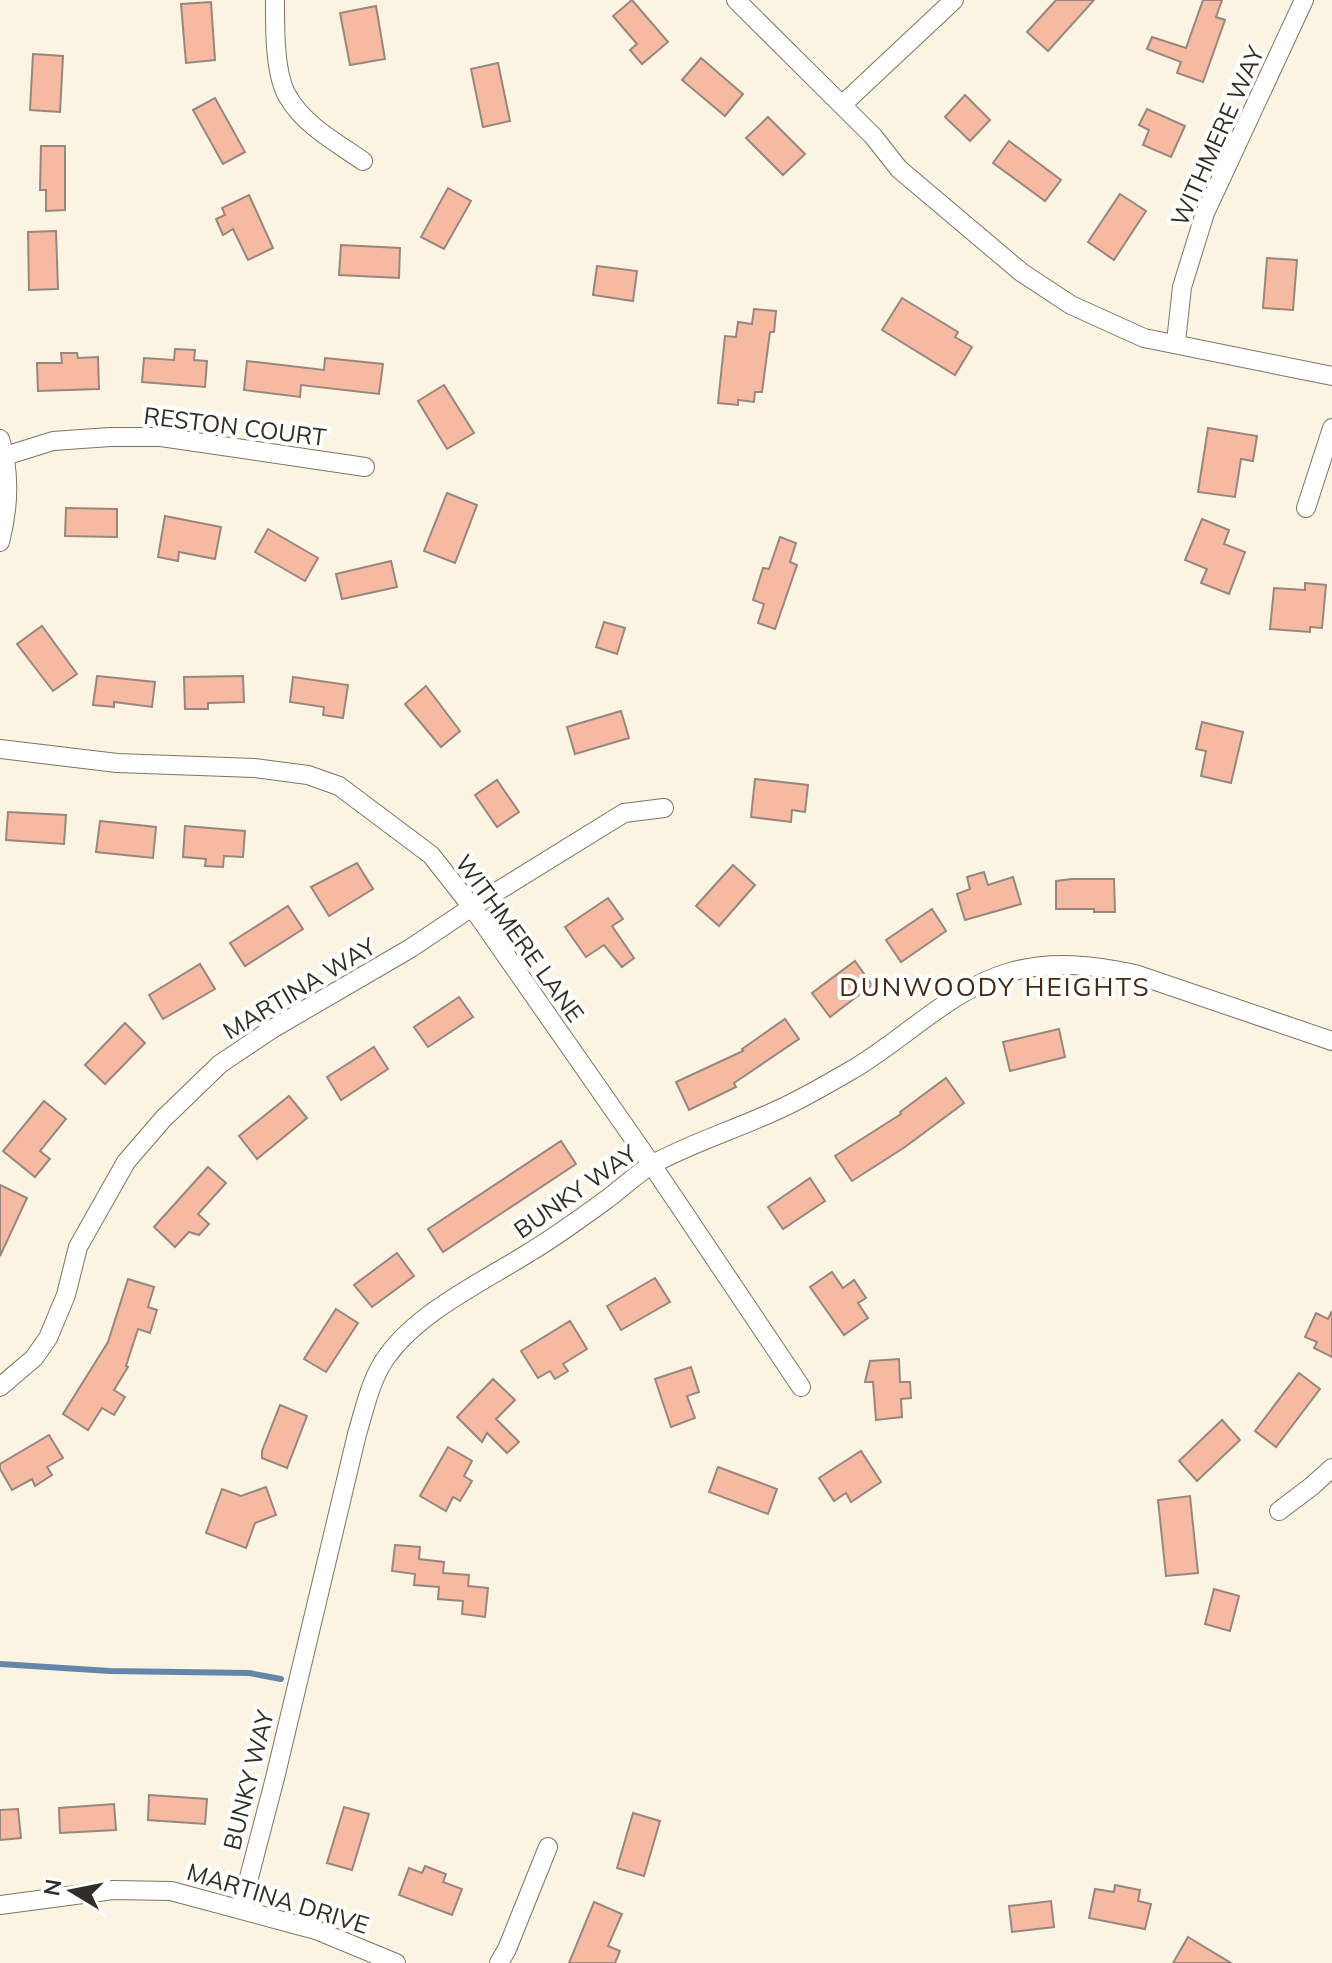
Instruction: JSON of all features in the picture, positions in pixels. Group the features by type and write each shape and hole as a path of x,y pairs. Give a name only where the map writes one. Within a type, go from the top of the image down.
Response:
{"street":[{"path":"275,0 275,50 287,97 315,128 363,161"},
{"path":"736,0 873,136 899,169 1021,272 1071,305 1144,338 1176,342 1332,376"},
{"path":"842,105 954,0"},
{"name":"WITHMERE WAY","path":"1176,342 1182,287 1205,213 1304,0"},
{"path":"1306,508 1332,428"},
{"name":"RESTON COURT","path":"3,448 110,437 161,437 365,467"},
{"path":"0,542 6,518 8,482 3,448"},
{"name":"WITHMERE LANE","path":"0,749 117,763 254,768 308,775 339,786 431,855 472,907 652,1165 801,1387"},
{"name":"MARTINA WAY","path":"0,1387 34,1358 48,1338 66,1295 78,1247 126,1162 163,1119 220,1064 624,813 664,808"},
{"name":"BUNKY WAY","path":"241,1908 357,1434 371,1388 387,1355 414,1328 534,1250 652,1165 792,1104 872,1058 964,992 1005,973 1036,965 1091,966 1135,974 1332,1041"},
{"path":"1279,1511 1332,1468"},
{"path":"499,1963 548,1847"},
{"name":"MARTINA DRIVE","path":"0,1905 68,1894 171,1891 316,1930 396,1963"}],"building":[{"path":"632,0 668,42 642,64 630,50 637,44 613,16"},
{"path":"1056,0 1094,0 1048,51 1027,32"},
{"path":"1203,0 1222,0 1216,17 1225,20 1203,82 1177,73 1181,62 1147,49 1152,37 1186,48"},
{"path":"211,2 215,60 186,63 181,4"},
{"path":"376,6 385,59 350,65 340,13"},
{"path":"33,54 63,56 60,112 30,110"},
{"path":"701,58 743,94 725,116 682,80"},
{"path":"498,63 510,121 483,127 471,69"},
{"path":"965,95 990,120 970,141 945,117"},
{"path":"215,98 245,152 223,164 193,110"},
{"path":"1147,109 1185,126 1171,157 1143,145 1149,130 1139,125"},
{"path":"768,117 805,154 783,175 746,138"},
{"path":"1009,141 1061,180 1045,201 993,163"},
{"path":"41,146 65,146 65,210 46,211 46,190 40,190"},
{"path":"448,188 471,201 444,249 421,237"},
{"path":"1120,194 1146,211 1114,260 1088,242"},
{"path":"249,195 273,248 248,260 233,229 223,235 216,219 225,215 222,208"},
{"path":"56,231 58,289 29,290 28,232"},
{"path":"341,245 400,248 399,278 339,275"},
{"path":"1267,258 1297,260 1293,310 1263,308"},
{"path":"597,266 637,271 633,301 593,295"},
{"path":"902,298 958,332 955,337 972,347 955,375 882,330"},
{"path":"754,309 776,311 762,392 755,392 754,402 738,400 738,405 718,403 725,336 736,337 738,322 752,324"},
{"path":"175,349 195,350 194,360 207,361 205,387 142,382 144,358 174,360"},
{"path":"61,353 77,353 78,358 98,357 99,389 38,391 37,363 62,363"},
{"path":"325,358 383,364 379,394 301,385 300,397 244,390 247,361 324,370"},
{"path":"444,385 474,433 447,449 418,401"},
{"path":"1208,428 1257,436 1253,461 1241,459 1235,497 1198,492"},
{"path":"447,493 477,505 455,563 424,551"},
{"path":"66,508 117,509 117,537 65,536"},
{"path":"165,516 221,527 215,559 179,552 178,561 158,557"},
{"path":"1202,519 1229,530 1224,544 1245,552 1229,594 1201,583 1207,569 1185,560"},
{"path":"268,529 318,558 305,581 255,552"},
{"path":"780,537 796,543 790,562 797,565 775,629 758,623 764,604 753,600 763,568 769,569"},
{"path":"391,561 397,587 342,599 336,574"},
{"path":"1305,583 1326,585 1322,628 1310,627 1310,632 1270,629 1274,588 1305,590"},
{"path":"604,622 625,628 617,654 596,647"},
{"path":"42,626 77,674 53,691 17,644"},
{"path":"97,676 155,682 152,707 114,702 114,707 93,705"},
{"path":"243,676 244,702 208,703 208,709 185,709 184,677"},
{"path":"293,677 348,685 343,718 323,715 324,707 290,702"},
{"path":"426,686 460,731 441,747 405,704"},
{"path":"621,711 629,738 575,754 567,727"},
{"path":"1202,722 1243,732 1231,783 1201,776 1206,751 1196,749"},
{"path":"755,779 808,785 805,812 792,810 791,822 751,817"},
{"path":"497,780 519,812 497,827 475,795"},
{"path":"8,812 66,815 64,844 6,840"},
{"path":"100,821 156,827 153,858 96,852"},
{"path":"185,826 245,831 243,857 224,856 223,867 205,866 206,859 183,857"},
{"path":"357,863 373,889 329,916 311,887"},
{"path":"733,865 755,885 719,926 696,906"},
{"path":"984,872 988,885 1013,877 1021,904 965,920 957,894 970,889 967,877"},
{"path":"1114,879 1115,912 1056,909 1056,881"},
{"path":"608,898 623,919 612,926 634,958 622,967 604,945 586,957 565,927"},
{"path":"288,906 303,929 245,966 230,943"},
{"path":"932,909 946,931 901,962 886,940"},
{"path":"855,961 872,985 830,1017 812,993"},
{"path":"200,964 215,989 163,1019 149,995"},
{"path":"459,997 473,1017 428,1047 414,1027"},
{"path":"785,1019 799,1039 734,1083 736,1087 689,1110 676,1082 743,1051"},
{"path":"125,1023 145,1043 105,1084 85,1065"},
{"path":"1059,1029 1065,1057 1010,1071 1003,1042"},
{"path":"374,1047 388,1069 341,1100 327,1077"},
{"path":"946,1078 964,1103 852,1181 835,1156 901,1114"},
{"path":"289,1096 307,1118 257,1159 239,1136"},
{"path":"44,1101 66,1119 40,1151 50,1159 35,1177 3,1151"},
{"path":"561,1141 576,1164 443,1252 428,1229"},
{"path":"208,1167 226,1183 198,1214 209,1224 199,1235 189,1232 175,1247 154,1227"},
{"path":"810,1178 825,1201 783,1229 768,1207"},
{"path":"0,1185 27,1198 0,1256"},
{"path":"397,1253 414,1276 372,1307 354,1285"},
{"path":"832,1272 843,1288 854,1280 866,1298 858,1303 868,1318 844,1335 810,1287"},
{"path":"655,1278 670,1302 621,1330 607,1306"},
{"path":"128,1279 154,1287 148,1307 157,1310 150,1333 138,1329 128,1367 114,1390 125,1397 114,1415 102,1408 88,1430 63,1414 108,1342"},
{"path":"336,1309 358,1323 326,1372 304,1359"},
{"path":"1332,1311 1332,1357 1314,1348 1317,1342 1305,1337 1316,1313 1328,1319"},
{"path":"570,1321 587,1349 563,1364 568,1371 555,1379 550,1371 538,1378 521,1351"},
{"path":"899,1359 900,1382 910,1382 911,1398 901,1399 902,1417 876,1420 873,1382 865,1382 870,1361"},
{"path":"691,1367 699,1392 687,1396 695,1418 671,1427 655,1379"},
{"path":"1299,1373 1320,1389 1276,1447 1255,1431"},
{"path":"493,1379 515,1400 496,1419 519,1442 507,1453 487,1433 482,1442 457,1417"},
{"path":"280,1405 307,1416 287,1468 262,1458"},
{"path":"1222,1420 1240,1440 1197,1481 1179,1461"},
{"path":"49,1435 63,1458 47,1467 52,1475 35,1486 32,1479 12,1490 0,1464"},
{"path":"448,1447 472,1461 464,1476 472,1481 460,1501 453,1497 446,1511 420,1496"},
{"path":"861,1451 881,1482 851,1502 846,1493 834,1501 819,1478"},
{"path":"718,1467 777,1489 768,1514 709,1492"},
{"path":"266,1487 276,1515 255,1523 246,1548 206,1533 222,1489 241,1496"},
{"path":"1190,1496 1198,1573 1166,1576 1158,1500"},
{"path":"395,1545 420,1547 419,1559 444,1562 443,1573 469,1575 468,1586 488,1588 485,1617 462,1614 463,1601 438,1599 439,1587 414,1585 415,1574 392,1571"},
{"path":"1214,1589 1239,1596 1230,1631 1205,1624"},
{"path":"149,1795 207,1799 205,1824 148,1820"},
{"path":"114,1804 116,1830 60,1833 59,1808"},
{"path":"344,1807 369,1814 352,1870 327,1863"},
{"path":"18,1809 21,1838 0,1840 0,1810"},
{"path":"633,1813 660,1821 644,1876 617,1868"},
{"path":"425,1866 446,1874 443,1882 462,1889 452,1915 399,1895 409,1868 422,1873"},
{"path":"1115,1885 1140,1890 1138,1901 1151,1904 1145,1929 1089,1918 1095,1889 1114,1892"},
{"path":"1051,1901 1054,1927 1012,1932 1009,1906"},
{"path":"594,1902 622,1914 608,1946 620,1951 615,1963 569,1963"},
{"path":"1188,1937 1231,1963 1173,1963"}],"waterway":[{"path":"0,1664 110,1671 249,1673 281,1679"}],"district":[{"name":"DUNWOODY HEIGHTS","path":"995,986"}]}
